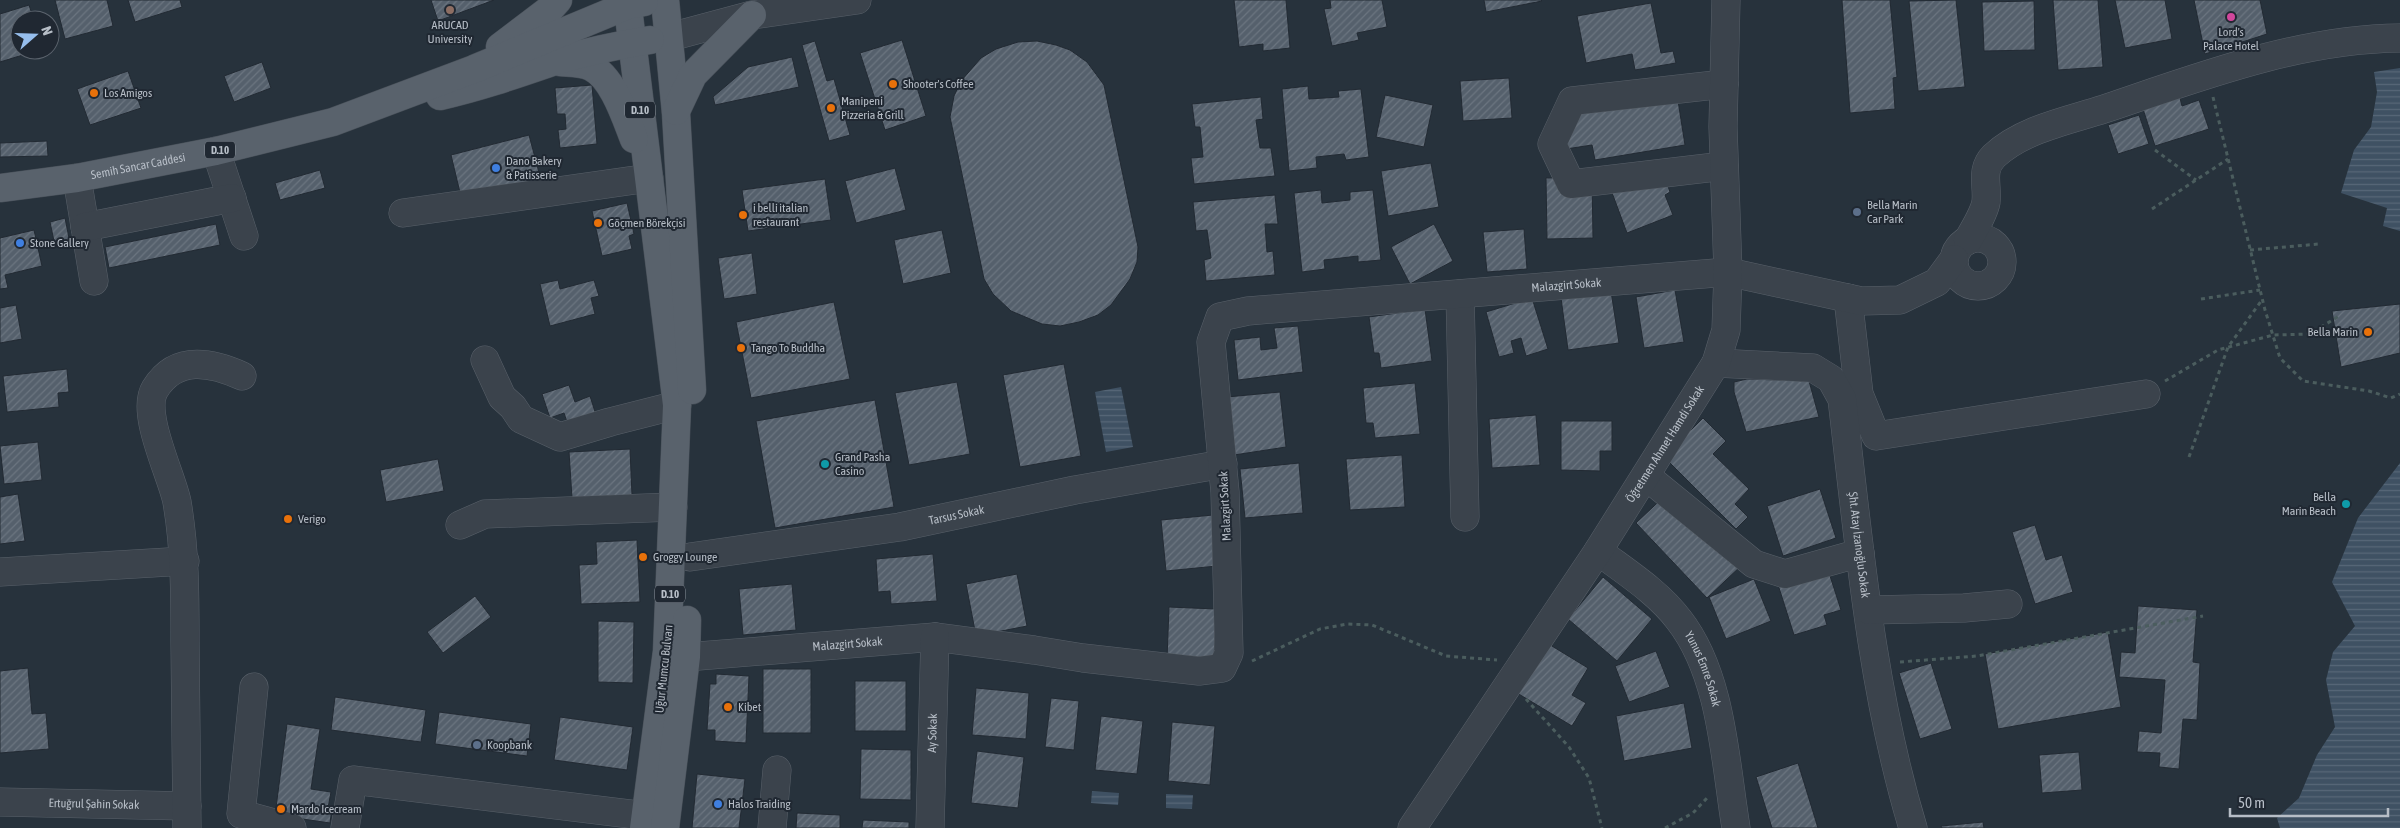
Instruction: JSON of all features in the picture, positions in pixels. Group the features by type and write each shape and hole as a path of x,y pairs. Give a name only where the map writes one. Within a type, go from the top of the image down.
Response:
{"main road":[{"path":"474,69 550,9 558,0"},
{"name":"D.10","path":"361,113 474,69 628,3 656,0"},
{"name":"D.10","path":"666,0 676,112 681,362"},
{"path":"628,3 632,43 670,37"},
{"path":"676,112 693,75 752,16"},
{"name":"D.10","path":"361,113 477,88 557,61 632,43 649,178 681,362"},
{"path":"557,61 592,67 606,80 617,98 649,178"},
{"name":"Semih Sancar Caddesi","path":"0,188 78,178 216,151 310,128 361,113"},
{"name":"Uğur Mumcu Bulvarı","path":"652,824 668,651 677,405 681,362"},
{"name":"Uğur Mumcu Bulvarı","path":"652,824 686,657 694,409 681,362"}],"street":[{"path":"670,37 752,16 857,0"},
{"name":"Öğretmen Ahmet Hamdi Sokak","path":"1412,828 1598,551 1716,364 1726,330 1728,272 1724,166 1726,0"},
{"name":"Malazgirt Sokak","path":"686,657 935,638 1199,671 1222,668 1229,653 1226,492 1211,342 1220,317 1248,311 1728,272 1861,301 1900,300 1937,282 1961,250 1986,204 1985,168 1993,156 2027,134 2207,74 2290,52 2364,38 2400,38"},
{"path":"1724,84 1572,101 1552,144 1571,184 1724,166"},
{"path":"216,151 244,236"},
{"path":"78,178 94,281"},
{"path":"403,213 649,178"},
{"path":"85,227 232,198"},
{"path":"1460,294 1465,517"},
{"path":"1848,298 1859,394 1876,436 2146,394"},
{"path":"485,360 502,396 513,406 521,419 560,437 677,405"},
{"path":"187,817 184,561 177,501 151,420 154,390 173,372 192,364 220,366 242,376"},
{"name":"Şht. Atay İzanoğlu Sokak","path":"1716,364 1814,368 1831,379 1842,400 1860,552 1876,664 1902,787 1913,828"},
{"name":"Tarsus Sokak","path":"690,556 900,527 1075,490 1222,464"},
{"path":"1646,476 1754,564 1785,574 1860,552"},
{"path":"460,525 485,514 673,507"},
{"name":"Yunus Emre Sokak","path":"1598,551 1649,589 1678,618 1694,640 1707,673 1717,711 1736,828"},
{"path":"0,572 184,561"},
{"path":"1869,610 1964,608 2008,604"},
{"name":"Ay Sokak","path":"930,828 935,638"},
{"path":"254,687 241,814 292,828"},
{"path":"772,828 777,770"},
{"path":"345,828 353,780 652,824"},
{"name":"Ertuğrul Şahin Sokak","path":"0,802 187,817"}],"path":[{"path":"2207,74 2262,300 2280,358 2303,381 2369,391 2391,398 2400,394"},
{"path":"2156,150 2196,180"},
{"path":"2152,209 2228,159"},
{"path":"2250,250 2319,244"},
{"path":"2200,300 2260,290"},
{"path":"2189,456 2228,347 2262,300"},
{"path":"2146,394 2178,372 2218,350 2273,334 2310,334 2339,316"},
{"path":"1876,664 1977,656 2203,616"},
{"path":"1222,668 1254,660 1320,629 1347,624 1372,625 1446,656 1517,672 1589,778 1602,828"},
{"path":"1664,828 1693,813 1727,775"}],"water":[{"path":"2400,68 2400,231 2383,226 2387,208 2341,193 2354,150 2371,127 2377,92 2374,72"},
{"path":"1121,387 1133,447 1106,452 1095,392"},
{"path":"2400,463 2400,828 2280,828 2277,818 2299,798 2317,755 2335,727 2326,680 2333,652 2355,626 2332,582 2358,518"},
{"path":"1092,791 1119,793 1118,805 1091,803"},
{"path":"1166,794 1193,795 1192,809 1166,808"}],"building":[{"path":"55,0 107,0 113,26 65,39 60,20 60,10 58,10"},
{"path":"128,0 180,0 182,7 135,22"},
{"name":"ARUCAD University","path":"431,0 494,0 438,21"},
{"path":"1234,0 1286,0 1290,48 1263,51 1263,44 1239,47"},
{"path":"1330,0 1382,0 1387,27 1357,33 1359,40 1332,46 1324,9 1331,8"},
{"path":"1484,0 1541,0 1542,1 1486,12"},
{"path":"1842,0 1890,0 1897,77 1893,78 1895,109 1850,113"},
{"path":"1956,0 1965,87 1918,91 1909,1"},
{"path":"2053,0 2098,0 2103,67 2058,70"},
{"path":"2115,0 2165,0 2172,39 2125,48"},
{"name":"Lord's Palace Hotel","path":"2194,0 2260,0 2267,34 2205,54"},
{"path":"2034,1 2035,50 1984,51 1982,2"},
{"path":"1651,3 1661,53 1673,51 1676,63 1635,70 1632,54 1586,63 1577,16"},
{"path":"29,5 31,10 13,10"},
{"path":"10,11 10,59 0,62 0,14"},
{"name":"Shooter's Coffee","path":"902,40 926,116 885,130 860,53"},
{"name":"Manipeni Pizzeria & Grill","path":"815,41 827,81 834,79 850,135 829,141 802,45"},
{"path":"1037,41 1070,50 1087,62 1104,85 1138,247 1137,262 1130,279 1111,305 1098,315 1060,326 1042,324 1011,311 993,294 984,279 950,117 954,96 961,81 981,58 996,49 1018,42"},
{"path":"792,57 799,87 715,105 713,97 748,67"},
{"path":"262,62 271,88 234,102 224,76"},
{"path":"128,71 141,108 90,125 77,89"},
{"path":"1509,78 1512,118 1463,121 1460,81"},
{"path":"592,85 597,144 560,148 558,130 566,129 565,114 557,114 555,88"},
{"path":"1308,86 1309,99 1339,97 1338,91 1361,89 1369,157 1346,160 1344,154 1316,157 1317,168 1289,171 1282,89"},
{"path":"1676,88 1685,145 1595,160 1592,145 1566,149 1558,102"},
{"path":"2179,94 2182,106 2199,100 2209,129 2155,146 2142,106"},
{"path":"1385,95 1433,105 1424,147 1376,137"},
{"path":"1261,97 1263,119 1256,120 1260,148 1271,148 1275,176 1194,184 1191,158 1203,157 1200,127 1195,127 1192,104"},
{"path":"2139,115 2149,144 2118,154 2108,125"},
{"name":"Dano Bakery & Patisserie","path":"529,135 541,180 462,201 451,155"},
{"path":"47,141 48,156 0,157 0,143"},
{"path":"1431,163 1439,207 1388,216 1381,171"},
{"path":"1660,163 1670,192 1665,195 1673,215 1627,233 1608,182"},
{"path":"895,168 906,210 856,223 845,181"},
{"path":"320,170 325,188 280,200 275,183"},
{"path":"1592,177 1593,238 1547,239 1546,178"},
{"path":"825,179 831,220 748,231 742,190"},
{"path":"1321,190 1322,203 1350,200 1350,192 1373,190 1381,260 1358,262 1358,256 1324,260 1325,269 1302,272 1294,193"},
{"path":"1275,195 1278,224 1265,224 1267,252 1273,251 1275,275 1206,281 1204,260 1211,258 1207,230 1196,231 1193,202"},
{"path":"627,203 634,234 629,236 632,249 602,256 592,211"},
{"path":"65,218 70,243 55,246 50,222"},
{"path":"216,224 220,245 109,268 105,247"},
{"path":"1434,224 1453,261 1410,284 1391,247"},
{"path":"1524,229 1527,269 1487,272 1483,232"},
{"path":"34,230 42,266 5,275 8,288 0,289 0,238"},
{"path":"942,230 951,273 903,284 894,240"},
{"path":"752,253 757,294 724,299 718,258"},
{"path":"558,280 560,289 594,280 599,296 591,298 595,314 550,326 540,284"},
{"path":"1675,290 1684,342 1644,348 1636,297"},
{"path":"1611,291 1619,343 1568,350 1561,298"},
{"path":"1532,298 1548,349 1526,356 1521,338 1511,341 1514,353 1499,357 1486,312"},
{"path":"834,302 850,379 751,398 736,322"},
{"name":"Bella Marin","path":"2400,304 2400,353 2341,367 2332,311"},
{"path":"16,305 22,339 0,343 0,308"},
{"path":"1425,309 1432,361 1381,368 1379,353 1374,353 1369,317"},
{"path":"1298,326 1303,372 1238,380 1234,340 1260,337 1261,350 1277,348 1274,328"},
{"path":"1064,364 1081,456 1020,467 1003,375"},
{"path":"67,369 69,392 58,393 59,407 7,412 3,376"},
{"path":"1747,379 1809,381 1819,417 1746,432 1734,392 1734,382"},
{"path":"957,382 970,454 909,465 895,393"},
{"path":"1415,383 1420,434 1375,438 1373,423 1366,423 1363,388"},
{"path":"569,385 575,402 590,396 597,418 569,428 564,413 550,418 542,394"},
{"path":"1280,392 1286,447 1234,455 1227,397"},
{"name":"Grand Pasha Casino","path":"875,400 894,507 775,528 756,421"},
{"path":"1536,415 1540,465 1492,468 1489,419"},
{"path":"1703,418 1726,441 1713,454 1749,489 1735,504 1748,517 1736,529 1664,457"},
{"path":"1561,421 1612,421 1612,451 1600,451 1600,471 1561,470"},
{"path":"38,442 42,480 4,484 0,446"},
{"path":"630,449 632,495 572,498 569,452"},
{"path":"1402,455 1405,507 1350,510 1346,459"},
{"path":"438,459 444,491 386,502 380,470"},
{"path":"1299,463 1303,513 1245,518 1240,469"},
{"path":"1820,489 1836,538 1783,556 1767,506"},
{"path":"1671,490 1742,565 1707,598 1636,523"},
{"path":"18,494 25,541 0,544 0,497"},
{"path":"1213,515 1217,566 1166,571 1161,520"},
{"path":"2035,525 2046,560 2062,555 2073,592 2035,604 2012,532"},
{"path":"637,540 640,602 581,604 579,565 597,564 596,542"},
{"path":"933,554 937,601 891,604 890,591 878,592 876,559"},
{"path":"1823,554 1841,610 1824,615 1827,625 1794,635 1773,569"},
{"path":"1017,574 1027,626 976,636 966,584"},
{"path":"1603,577 1652,619 1617,661 1568,619"},
{"path":"1754,579 1771,621 1726,639 1709,597"},
{"path":"792,584 796,630 743,635 739,589"},
{"path":"475,596 491,617 443,653 427,632"},
{"path":"2138,606 2197,610 2193,662 2200,663 2197,720 2183,719 2179,769 2159,767 2160,753 2137,752 2139,731 2161,733 2165,680 2119,677 2121,652 2135,653"},
{"path":"1169,607 1216,609 1214,661 1167,659"},
{"path":"598,621 634,622 633,683 598,682"},
{"path":"2108,632 2121,707 1998,729 1985,654"},
{"path":"1547,643 1588,668 1572,695 1586,703 1572,726 1517,693"},
{"path":"1656,651 1670,687 1629,702 1615,666"},
{"path":"1931,663 1952,729 1920,739 1899,673"},
{"path":"28,668 32,714 46,713 49,749 0,753 0,671"},
{"path":"763,669 811,669 811,733 763,733"},
{"name":"Kibet","path":"716,674 749,676 746,743 715,741 715,730 707,730 710,684 716,684"},
{"path":"855,681 906,681 906,731 855,731"},
{"path":"976,688 1029,693 1026,739 972,735"},
{"path":"335,697 426,710 421,742 331,730"},
{"path":"1051,698 1079,701 1074,750 1045,747"},
{"path":"1684,703 1692,748 1624,761 1616,716"},
{"path":"439,712 531,724 527,756 435,744"},
{"path":"1101,716 1143,721 1137,774 1095,770"},
{"path":"560,717 633,727 627,770 554,760"},
{"path":"1172,722 1215,726 1210,785 1168,781"},
{"path":"287,724 320,729 311,789 331,792 328,808 332,808 330,823 275,815"},
{"path":"861,749 911,750 911,800 860,799"},
{"path":"977,751 1024,757 1018,808 971,803"},
{"path":"2079,752 2082,790 2042,793 2039,755"},
{"path":"1798,763 1818,828 1772,828 1756,777"},
{"name":"Halos Traiding","path":"697,774 745,779 739,828 692,828"},
{"path":"797,813 840,815 840,828 796,828"},
{"path":"863,820 909,822 909,828 862,828"},
{"path":"1983,822 1984,828 1942,828 1941,826"}],"place":[{"name":"ARUCAD University","path":"450,10"},
{"name":"Lord's Palace Hotel","path":"2231,17"},
{"name":"Shooter's Coffee","path":"893,84"},
{"name":"Los Amigos","path":"94,93"},
{"name":"Manipeni Pizzeria & Grill","path":"831,108"},
{"name":"Dano Bakery & Patisserie","path":"496,168"},
{"name":"Bella Marin Car Park","path":"1857,212"},
{"name":"i belli italian restaurant","path":"743,215"},
{"name":"Göçmen Börekçisi","path":"598,223"},
{"name":"Stone Gallery","path":"20,243"},
{"name":"Bella Marin","path":"2368,332"},
{"name":"Tango To Buddha","path":"741,348"},
{"name":"Grand Pasha Casino","path":"825,464"},
{"name":"Bella Marin Beach","path":"2346,504"},
{"name":"Verigo","path":"288,519"},
{"name":"Groggy Lounge","path":"643,557"},
{"name":"Kibet","path":"728,707"},
{"name":"Koopbank","path":"477,745"},
{"name":"Halos Traiding","path":"718,804"},
{"name":"Mardo Icecream","path":"281,809"}]}
